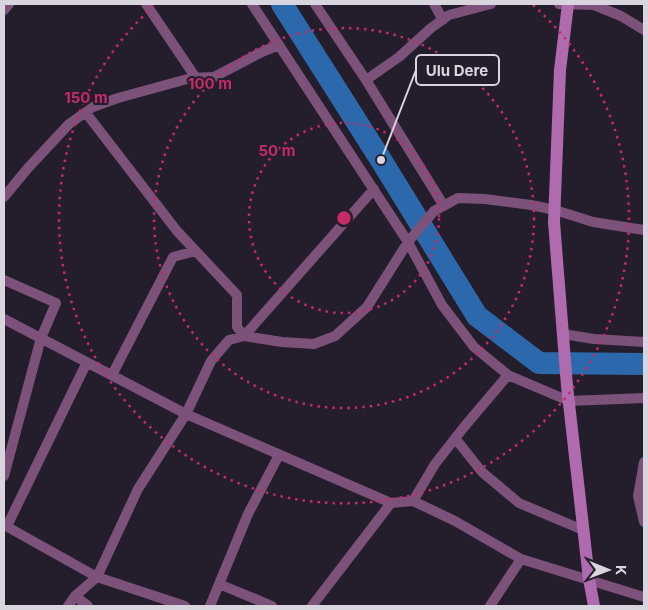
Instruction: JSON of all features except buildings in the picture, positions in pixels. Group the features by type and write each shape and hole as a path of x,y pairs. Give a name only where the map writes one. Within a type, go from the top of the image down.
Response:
{"main road":[{"path":"565,4 560,70 555,210 567,386 589,579 594,606"}],"street":[{"path":"4,10 9,4"},
{"path":"146,4 196,78"},
{"path":"252,4 408,242 442,306 474,347 508,375 569,401 644,398"},
{"path":"314,4 366,80 444,206"},
{"path":"434,4 443,20"},
{"path":"366,80 399,57 431,28 449,15 491,4"},
{"path":"565,4 594,5 621,16 644,30"},
{"path":"4,196 69,124 93,107 118,98 196,78 214,77 279,45"},
{"path":"86,112 177,231 237,295 237,327 244,336"},
{"path":"244,336 374,189"},
{"path":"68,606 74,596 97,577 138,489 186,414 211,361 229,340 244,336 282,342 314,344 335,336 367,306 408,242 434,211 458,198 485,199 555,210 593,222 644,230"},
{"path":"112,375 173,257 196,251"},
{"path":"4,280 56,303 41,338 4,476"},
{"path":"4,319 186,414 279,455 391,503 413,501 455,521 521,559 644,597"},
{"path":"563,338 644,342"},
{"path":"87,362 5,526 97,577 185,606"},
{"path":"413,501 435,464 508,375"},
{"path":"455,438 482,472 519,503 583,530"},
{"path":"210,606 248,514 279,455"},
{"path":"644,462 638,496 644,522"},
{"path":"312,606 391,503"},
{"path":"490,606 521,559"},
{"path":"219,584 272,606"},
{"path":"74,596 88,606"}],"waterway":[{"path":"282,4 477,316 539,363 644,364"}],"place":[{"name":"Ulu Dere","path":"381,160"}]}
